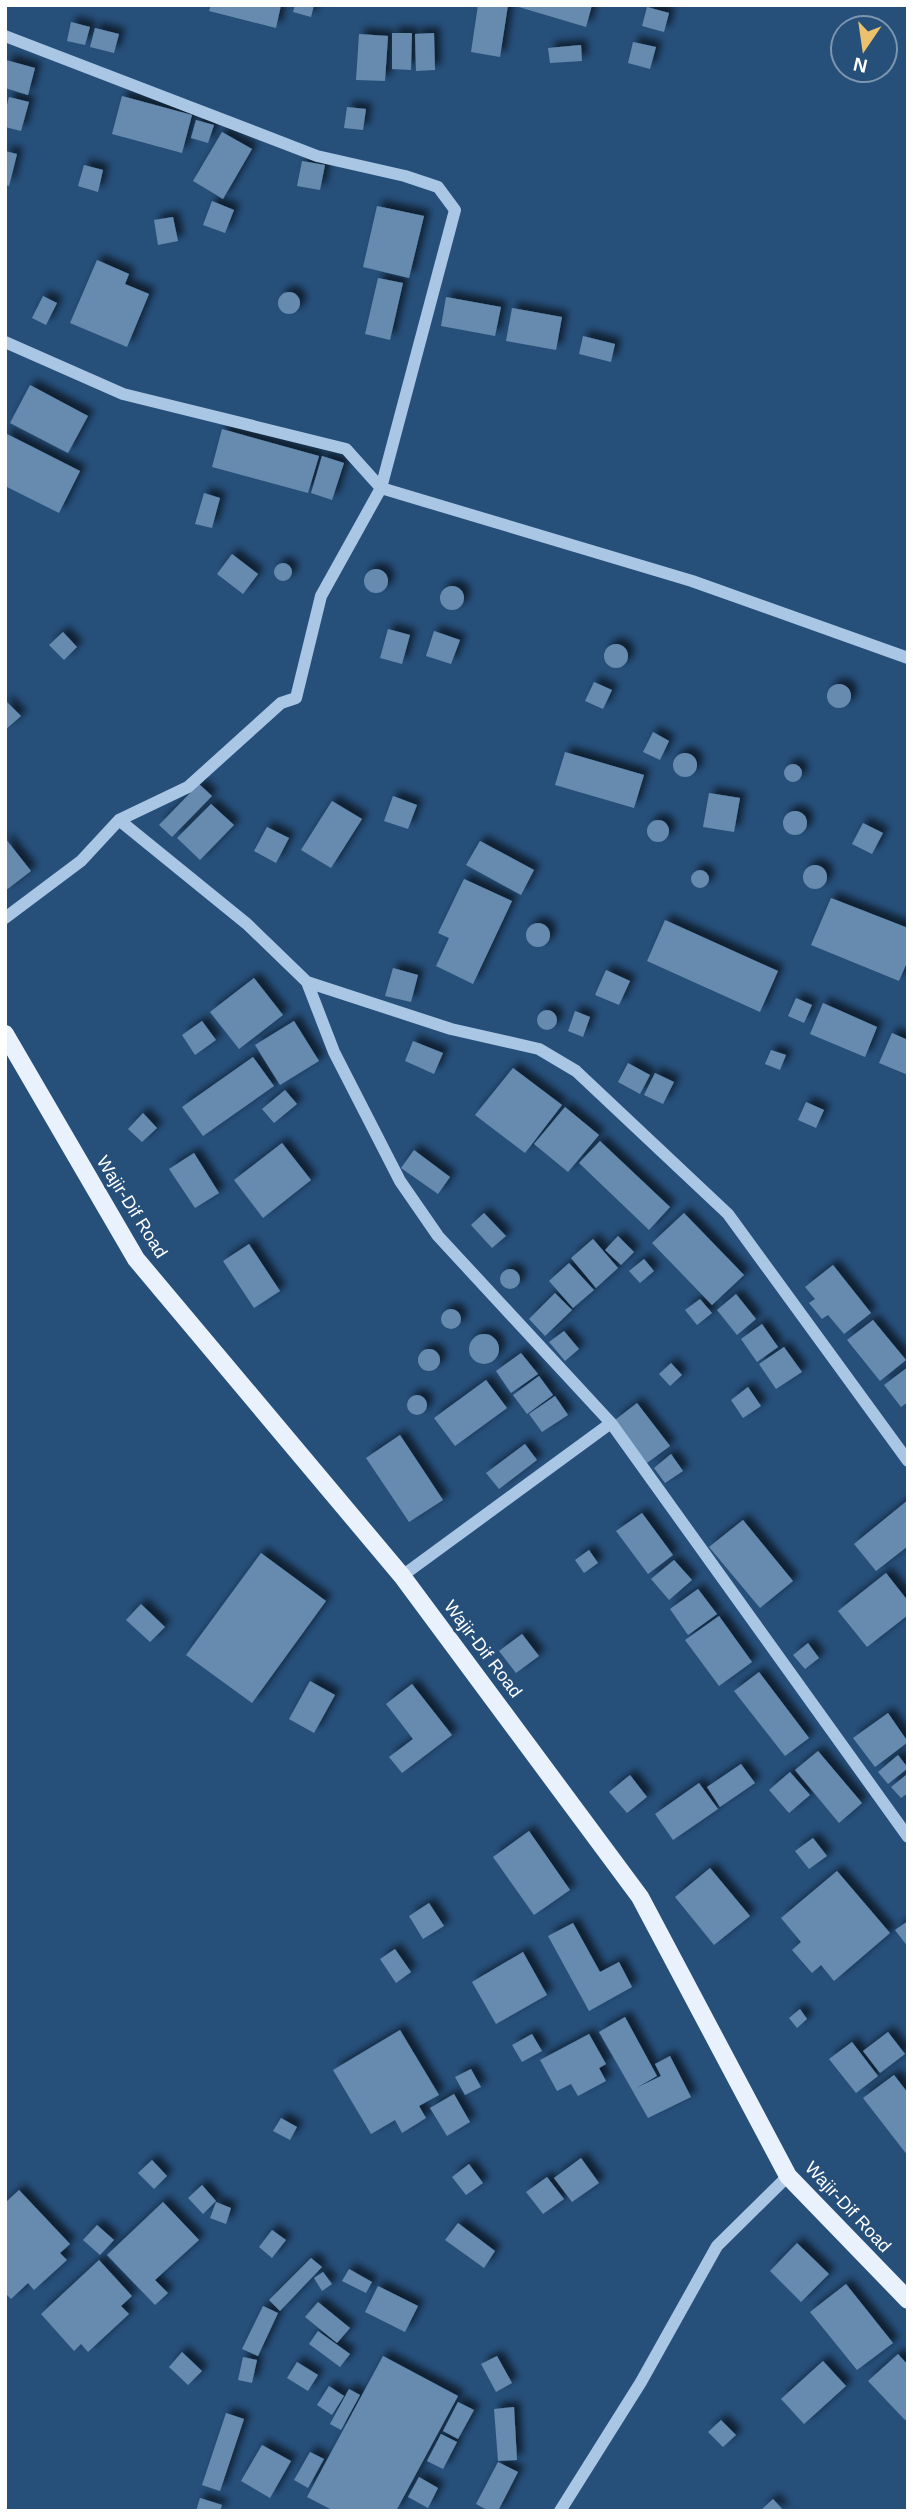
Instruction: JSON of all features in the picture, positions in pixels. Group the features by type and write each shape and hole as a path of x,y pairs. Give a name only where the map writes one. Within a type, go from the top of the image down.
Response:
{"main road":[{"name":"Wajir-Dif Road","path":"5,1034 136,1259 402,1576 640,1897 788,2175 908,2300"}],"street":[{"path":"5,36 317,156 405,176 438,187 455,211 381,488 321,596 296,698 281,703 188,787 120,820 80,861 5,918"},
{"path":"5,342 123,394 346,449 381,488 692,581 908,658"},
{"path":"120,820 247,924 307,982 334,1052 400,1181 438,1236 611,1423 908,1837"},
{"path":"307,982 451,1029 539,1049 576,1071 728,1214 908,1461"},
{"path":"402,1576 611,1423"},
{"path":"560,2511 641,2382 718,2246 788,2175"}],"building":[{"path":"211,5 281,5 276,28 209,11"},
{"path":"295,5 314,5 311,17 293,12"},
{"path":"478,5 508,5 500,57 471,52"},
{"path":"512,5 592,5 586,27"},
{"path":"647,7 669,13 664,32 642,26"},
{"path":"71,22 90,27 85,45 67,41"},
{"path":"95,28 119,34 114,53 90,47"},
{"path":"392,33 412,33 411,70 392,69"},
{"path":"434,33 435,70 416,71 415,34"},
{"path":"359,34 388,36 385,81 356,80"},
{"path":"633,42 656,47 650,69 628,63"},
{"path":"581,45 582,61 550,63 548,48"},
{"path":"6,60 35,68 28,95 5,88"},
{"path":"122,96 192,115 182,153 112,134"},
{"path":"9,97 29,102 21,131 5,127"},
{"path":"347,107 366,109 363,130 344,128"},
{"path":"196,120 214,125 208,143 191,138"},
{"path":"222,132 252,149 223,199 193,181"},
{"path":"5,151 17,154 9,186 5,185"},
{"path":"302,161 325,165 320,190 297,186"},
{"path":"84,165 103,170 98,192 78,186"},
{"path":"212,201 234,210 225,233 203,225"},
{"path":"377,206 424,216 409,278 363,267"},
{"path":"173,217 178,241 158,245 154,220"},
{"path":"97,260 129,274 125,284 149,294 127,347 70,323"},
{"path":"378,278 403,283 390,340 365,334"},
{"path":"289,292 297,295 300,303 297,311 289,314 281,311 278,303 281,295"},
{"path":"43,296 57,303 46,325 32,318"},
{"path":"446,297 501,307 495,336 441,326"},
{"path":"512,308 562,317 556,350 506,341"},
{"path":"583,336 615,344 611,362 579,354"},
{"path":"30,385 88,416 68,453 10,423"},
{"path":"222,429 319,456 308,493 212,467"},
{"path":"5,433 80,471 59,513 5,486"},
{"path":"322,456 344,463 332,500 311,493"},
{"path":"204,493 220,498 212,528 195,524"},
{"path":"232,554 258,574 243,594 217,574"},
{"path":"279,563 287,563 292,572 290,579 279,581 274,576 274,568"},
{"path":"376,569 384,573 388,581 384,589 376,593 368,589 364,581 368,573"},
{"path":"452,586 460,590 464,598 460,606 452,610 444,606 440,598 444,590"},
{"path":"388,629 410,635 402,664 380,658"},
{"path":"434,631 460,640 451,664 426,656"},
{"path":"63,632 77,647 64,660 49,645"},
{"path":"616,644 624,648 628,656 624,664 616,668 608,664 604,656 608,648"},
{"path":"594,682 612,690 603,709 585,701"},
{"path":"839,684 847,688 851,696 847,704 839,708 831,704 827,696 831,688"},
{"path":"5,700 21,716 5,730"},
{"path":"653,732 669,741 660,760 643,752"},
{"path":"565,752 644,775 634,808 555,785"},
{"path":"685,753 693,757 697,765 693,773 685,777 677,773 673,765 677,757"},
{"path":"789,764 797,764 802,773 800,780 789,782 784,777 784,769"},
{"path":"199,784 212,796 172,837 159,825"},
{"path":"709,793 740,798 734,832 703,827"},
{"path":"393,796 417,805 408,829 384,821"},
{"path":"332,801 362,819 331,868 301,850"},
{"path":"211,804 234,825 200,860 177,838"},
{"path":"795,811 803,815 807,823 803,831 795,835 787,831 783,823 787,815"},
{"path":"658,820 666,823 669,831 666,839 658,842 650,839 647,831 650,823"},
{"path":"863,823 883,833 872,854 852,844"},
{"path":"267,827 289,838 276,863 254,851"},
{"path":"5,838 31,871 5,891"},
{"path":"480,841 534,870 521,895 466,865"},
{"path":"815,865 824,868 827,877 824,886 815,889 806,886 803,877 806,868"},
{"path":"696,870 704,870 709,879 707,886 696,888 691,883 691,875"},
{"path":"464,879 512,901 473,984 436,966 449,938 438,933"},
{"path":"831,898 908,928 908,960 899,981 811,945"},
{"path":"665,920 778,971 760,1012 647,961"},
{"path":"538,923 546,927 550,935 546,943 538,947 530,943 526,935 530,927"},
{"path":"393,968 418,975 411,1002 385,996"},
{"path":"606,970 630,981 619,1005 595,995"},
{"path":"254,978 283,1015 239,1049 210,1012"},
{"path":"796,998 812,1005 804,1023 788,1016"},
{"path":"823,1003 877,1027 865,1057 810,1034"},
{"path":"547,1010 554,1013 557,1020 554,1027 547,1030 540,1027 537,1020 540,1013"},
{"path":"575,1011 590,1017 583,1037 568,1031"},
{"path":"202,1021 216,1040 195,1055 182,1035"},
{"path":"294,1021 319,1061 280,1085 255,1045"},
{"path":"892,1033 908,1040 908,1075 879,1063"},
{"path":"413,1041 443,1053 434,1074 405,1061"},
{"path":"771,1050 786,1055 780,1070 765,1064"},
{"path":"253,1057 274,1086 203,1136 182,1107"},
{"path":"628,1063 650,1075 640,1094 618,1082"},
{"path":"513,1068 562,1105 525,1153 475,1115"},
{"path":"655,1073 674,1082 663,1104 644,1095"},
{"path":"285,1090 297,1104 274,1123 262,1109"},
{"path":"806,1102 824,1110 816,1128 798,1120"},
{"path":"565,1107 599,1135 568,1172 534,1144"},
{"path":"143,1113 157,1128 142,1142 128,1129"},
{"path":"600,1141 670,1207 649,1230 579,1163"},
{"path":"282,1143 311,1180 263,1218 234,1180"},
{"path":"414,1150 450,1177 438,1194 401,1168"},
{"path":"194,1153 219,1193 195,1208 169,1169"},
{"path":"484,1213 506,1236 492,1248 471,1225"},
{"path":"684,1213 744,1275 712,1305 652,1243"},
{"path":"618,1236 634,1252 621,1265 605,1250"},
{"path":"593,1239 618,1268 596,1288 571,1258"},
{"path":"249,1244 280,1291 254,1308 223,1261"},
{"path":"644,1259 654,1271 640,1283 629,1271"},
{"path":"569,1263 594,1290 573,1308 549,1281"},
{"path":"833,1265 871,1313 844,1334 828,1315 822,1319 809,1303 815,1299 805,1287"},
{"path":"510,1269 517,1272 520,1279 517,1286 510,1289 503,1286 500,1279 503,1272"},
{"path":"555,1293 572,1310 545,1336 529,1319"},
{"path":"736,1294 756,1319 737,1335 717,1310"},
{"path":"700,1299 712,1313 697,1325 685,1310"},
{"path":"451,1309 458,1312 461,1319 458,1326 451,1329 444,1326 441,1319 444,1312"},
{"path":"873,1320 906,1360 880,1381 847,1340"},
{"path":"762,1324 778,1347 757,1362 741,1339"},
{"path":"564,1331 579,1349 565,1361 549,1342"},
{"path":"484,1334 490,1335 498,1343 498,1355 490,1363 484,1364 478,1363 470,1355 469,1349 470,1343 478,1335"},
{"path":"784,1347 802,1372 776,1389 759,1364"},
{"path":"429,1349 437,1352 440,1360 437,1368 429,1371 421,1368 418,1360 421,1352"},
{"path":"521,1353 538,1374 511,1393 496,1371"},
{"path":"671,1363 682,1375 670,1386 659,1374"},
{"path":"908,1367 908,1402 901,1407 884,1385"},
{"path":"539,1376 553,1395 527,1414 513,1395"},
{"path":"486,1380 507,1408 455,1446 434,1418"},
{"path":"748,1387 761,1406 743,1418 731,1400"},
{"path":"417,1395 424,1398 427,1405 424,1412 417,1415 410,1412 407,1405 410,1398"},
{"path":"555,1396 568,1415 542,1432 529,1414"},
{"path":"637,1403 670,1446 647,1463 615,1420"},
{"path":"400,1435 443,1500 409,1522 366,1458"},
{"path":"525,1444 537,1460 499,1489 486,1473"},
{"path":"671,1454 683,1471 665,1483 654,1468"},
{"path":"908,1500 908,1546 876,1571 854,1544"},
{"path":"642,1513 673,1555 648,1574 616,1531"},
{"path":"743,1520 793,1581 760,1608 709,1547"},
{"path":"589,1550 598,1563 584,1573 575,1560"},
{"path":"261,1553 326,1601 252,1703 186,1655"},
{"path":"674,1560 692,1580 669,1600 651,1579"},
{"path":"886,1573 908,1601 908,1615 867,1647 838,1611"},
{"path":"698,1589 717,1614 688,1635 670,1609"},
{"path":"141,1604 165,1627 150,1642 126,1620"},
{"path":"719,1616 752,1662 719,1686 685,1640"},
{"path":"522,1634 539,1656 516,1673 499,1651"},
{"path":"808,1643 819,1658 805,1669 793,1655"},
{"path":"759,1672 809,1738 785,1756 734,1691"},
{"path":"310,1681 335,1695 314,1733 289,1719"},
{"path":"412,1684 452,1735 402,1773 389,1757 413,1739 386,1704"},
{"path":"888,1713 908,1742 875,1767 853,1738"},
{"path":"818,1751 862,1803 839,1823 795,1770"},
{"path":"898,1755 908,1768 888,1784 878,1772"},
{"path":"741,1764 755,1783 720,1807 707,1787"},
{"path":"790,1772 810,1795 789,1813 769,1790"},
{"path":"630,1775 647,1797 627,1813 609,1792"},
{"path":"906,1775 908,1793 901,1798 891,1787"},
{"path":"699,1783 718,1809 673,1840 655,1814"},
{"path":"529,1831 570,1890 534,1915 493,1857"},
{"path":"813,1838 827,1856 809,1869 795,1851"},
{"path":"710,1868 750,1916 714,1945 675,1897"},
{"path":"837,1871 890,1933 834,1981 821,1965 812,1973 792,1950 801,1942 781,1918"},
{"path":"429,1903 444,1926 423,1939 409,1916"},
{"path":"908,1921 908,1947 895,1930"},
{"path":"573,1923 600,1972 619,1962 632,1987 589,2011 548,1936"},
{"path":"395,1949 411,1972 396,1983 380,1959"},
{"path":"523,1952 547,1995 496,2024 472,1982"},
{"path":"800,2009 807,2019 797,2028 789,2018"},
{"path":"625,2017 657,2076 636,2088 661,2076 655,2064 670,2056 691,2097 648,2118 599,2032"},
{"path":"400,2030 439,2095 419,2106 426,2118 402,2133 395,2120 371,2134 333,2070"},
{"path":"888,2032 905,2054 880,2073 863,2051"},
{"path":"532,2034 542,2051 522,2062 512,2045"},
{"path":"589,2034 606,2064 599,2068 606,2081 578,2096 571,2084 557,2091 540,2060"},
{"path":"852,2042 878,2076 856,2093 829,2059"},
{"path":"471,2069 481,2087 465,2095 455,2077"},
{"path":"894,2075 908,2093 908,2156 863,2098"},
{"path":"454,2094 470,2122 447,2136 430,2108"},
{"path":"281,2118 297,2127 290,2140 273,2131"},
{"path":"581,2158 599,2183 572,2202 554,2178"},
{"path":"152,2160 167,2176 154,2189 138,2173"},
{"path":"469,2164 483,2183 466,2195 452,2177"},
{"path":"547,2177 564,2199 543,2214 526,2192"},
{"path":"202,2185 216,2201 203,2214 188,2198"},
{"path":"19,2190 70,2244 60,2253 67,2260 34,2290 28,2283 11,2299 5,2293 5,2203"},
{"path":"163,2202 199,2240 155,2280 168,2293 155,2305 107,2255"},
{"path":"216,2202 231,2208 226,2224 210,2218"},
{"path":"458,2223 495,2251 484,2268 445,2240"},
{"path":"97,2225 114,2240 100,2255 83,2240"},
{"path":"272,2230 286,2240 272,2258 259,2247"},
{"path":"797,2243 829,2274 801,2302 770,2271"},
{"path":"311,2258 322,2267 280,2311 269,2300"},
{"path":"99,2260 132,2296 121,2306 129,2314 88,2352 81,2344 74,2351 41,2314"},
{"path":"349,2269 372,2282 366,2293 342,2281"},
{"path":"323,2272 332,2284 322,2291 314,2278"},
{"path":"846,2284 893,2343 857,2370 810,2312"},
{"path":"378,2286 418,2306 405,2332 365,2312"},
{"path":"318,2302 350,2328 337,2343 305,2317"},
{"path":"263,2306 278,2313 258,2356 242,2349"},
{"path":"318,2331 350,2354 340,2367 309,2344"},
{"path":"182,2352 202,2371 188,2385 169,2367"},
{"path":"898,2354 908,2365 908,2418 905,2420 868,2381"},
{"path":"383,2356 458,2396 396,2511 334,2511 307,2497"},
{"path":"497,2356 512,2383 496,2392 481,2364"},
{"path":"243,2357 257,2360 252,2383 238,2380"},
{"path":"823,2361 846,2386 804,2424 781,2399"},
{"path":"297,2362 318,2375 308,2391 287,2378"},
{"path":"329,2386 344,2396 332,2415 317,2405"},
{"path":"349,2389 360,2395 341,2430 330,2424"},
{"path":"458,2402 474,2410 458,2439 443,2431"},
{"path":"514,2407 517,2460 498,2461 494,2409"},
{"path":"226,2413 244,2419 220,2491 202,2485"},
{"path":"721,2420 736,2435 723,2447 708,2432"},
{"path":"441,2434 457,2442 443,2469 427,2461"},
{"path":"262,2445 291,2461 270,2498 241,2481"},
{"path":"310,2452 324,2459 308,2488 294,2480"},
{"path":"498,2462 518,2472 498,2511 489,2511 476,2504"},
{"path":"419,2477 438,2488 428,2508 408,2497"},
{"path":"200,2498 222,2505 220,2511 196,2511"},
{"path":"773,2499 784,2511 760,2511"}]}
